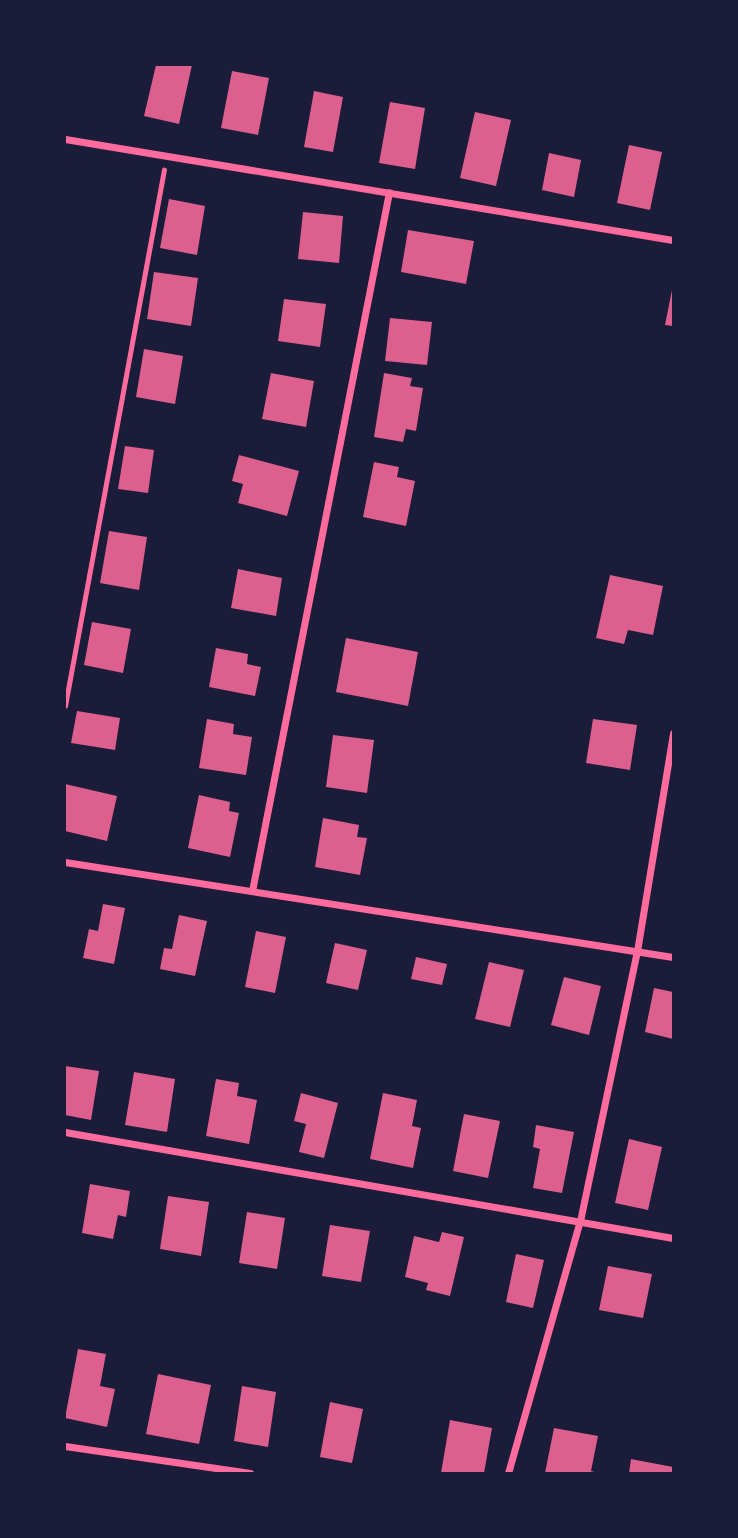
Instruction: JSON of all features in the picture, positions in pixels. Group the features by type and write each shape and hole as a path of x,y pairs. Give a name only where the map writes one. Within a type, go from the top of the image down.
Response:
{"street":[{"path":"65,139 673,240"},
{"path":"252,891 389,192"},
{"path":"508,1473 580,1221 637,951 673,733"},
{"path":"65,862 673,957"},
{"path":"65,1132 673,1238"},
{"path":"65,1446 250,1473"}],"path":[{"path":"65,706 166,156"}],"building":[{"path":"156,65 192,65 179,124 144,116"},
{"path":"232,71 269,78 258,135 221,128"},
{"path":"314,91 343,97 333,152 304,147"},
{"path":"390,102 425,108 415,169 379,163"},
{"path":"475,112 511,120 496,186 460,178"},
{"path":"629,145 662,152 650,210 617,203"},
{"path":"549,153 581,160 574,197 542,190"},
{"path":"169,199 205,206 197,255 160,248"},
{"path":"303,212 343,216 339,263 298,259"},
{"path":"408,230 474,241 466,284 401,272"},
{"path":"154,272 198,278 191,326 147,319"},
{"path":"673,290 673,326 665,325"},
{"path":"284,299 326,304 320,347 278,341"},
{"path":"390,318 432,322 427,365 385,361"},
{"path":"144,349 183,356 175,404 136,397"},
{"path":"271,373 314,381 306,427 262,419"},
{"path":"384,373 412,378 410,386 423,388 416,431 406,429 403,442 374,437"},
{"path":"125,446 154,450 148,493 118,489"},
{"path":"239,455 299,471 287,516 238,503 243,484 232,481"},
{"path":"374,462 399,467 397,477 415,481 406,526 363,517"},
{"path":"109,531 147,537 139,590 100,583"},
{"path":"238,569 282,578 276,616 231,608"},
{"path":"610,575 663,586 653,635 628,630 624,644 596,638"},
{"path":"92,622 131,629 123,673 84,665"},
{"path":"346,638 418,652 408,706 336,692"},
{"path":"216,648 248,654 247,664 261,667 255,696 209,687"},
{"path":"77,711 120,718 115,750 71,743"},
{"path":"207,719 234,724 233,734 252,737 246,775 199,768"},
{"path":"593,719 637,725 630,770 586,763"},
{"path":"333,735 374,740 367,793 326,787"},
{"path":"65,784 117,796 107,841 65,831"},
{"path":"199,795 230,802 229,811 239,813 230,857 188,848"},
{"path":"323,818 359,825 357,837 367,838 360,875 315,867"},
{"path":"103,904 125,908 114,964 83,958 89,929 98,931"},
{"path":"179,915 207,921 195,976 160,969 164,948 172,949"},
{"path":"256,931 286,937 275,993 245,987"},
{"path":"335,943 367,950 358,990 326,983"},
{"path":"416,957 447,964 442,985 411,979"},
{"path":"489,962 524,970 510,1027 475,1019"},
{"path":"564,977 601,986 589,1035 551,1025"},
{"path":"654,988 673,992 673,1039 645,1032"},
{"path":"65,1066 99,1071 91,1120 65,1115"},
{"path":"134,1072 175,1079 167,1132 125,1125"},
{"path":"216,1079 239,1083 237,1096 257,1100 249,1144 206,1136"},
{"path":"301,1093 338,1103 324,1158 299,1152 306,1124 294,1121"},
{"path":"383,1093 417,1100 412,1126 421,1128 413,1168 370,1159"},
{"path":"464,1114 500,1121 488,1178 453,1171"},
{"path":"536,1125 574,1132 562,1193 533,1188 540,1149 533,1147"},
{"path":"629,1139 662,1147 648,1210 615,1203"},
{"path":"90,1184 130,1191 126,1217 118,1215 113,1239 82,1233"},
{"path":"168,1196 209,1202 201,1256 160,1249"},
{"path":"247,1212 285,1218 277,1269 239,1263"},
{"path":"330,1225 370,1231 361,1282 322,1276"},
{"path":"442,1232 464,1237 450,1296 426,1290 428,1283 405,1277 414,1236 439,1242"},
{"path":"516,1254 544,1260 533,1308 506,1302"},
{"path":"608,1266 652,1274 643,1318 599,1310"},
{"path":"78,1349 106,1354 100,1386 115,1389 107,1427 65,1418"},
{"path":"158,1374 211,1385 199,1444 146,1434"},
{"path":"242,1386 276,1392 268,1447 234,1441"},
{"path":"330,1402 363,1409 352,1463 320,1457"},
{"path":"450,1420 492,1428 484,1473 441,1473"},
{"path":"554,1428 598,1436 591,1471 598,1473 545,1473"},
{"path":"631,1459 673,1467 673,1473 629,1473"}]}
